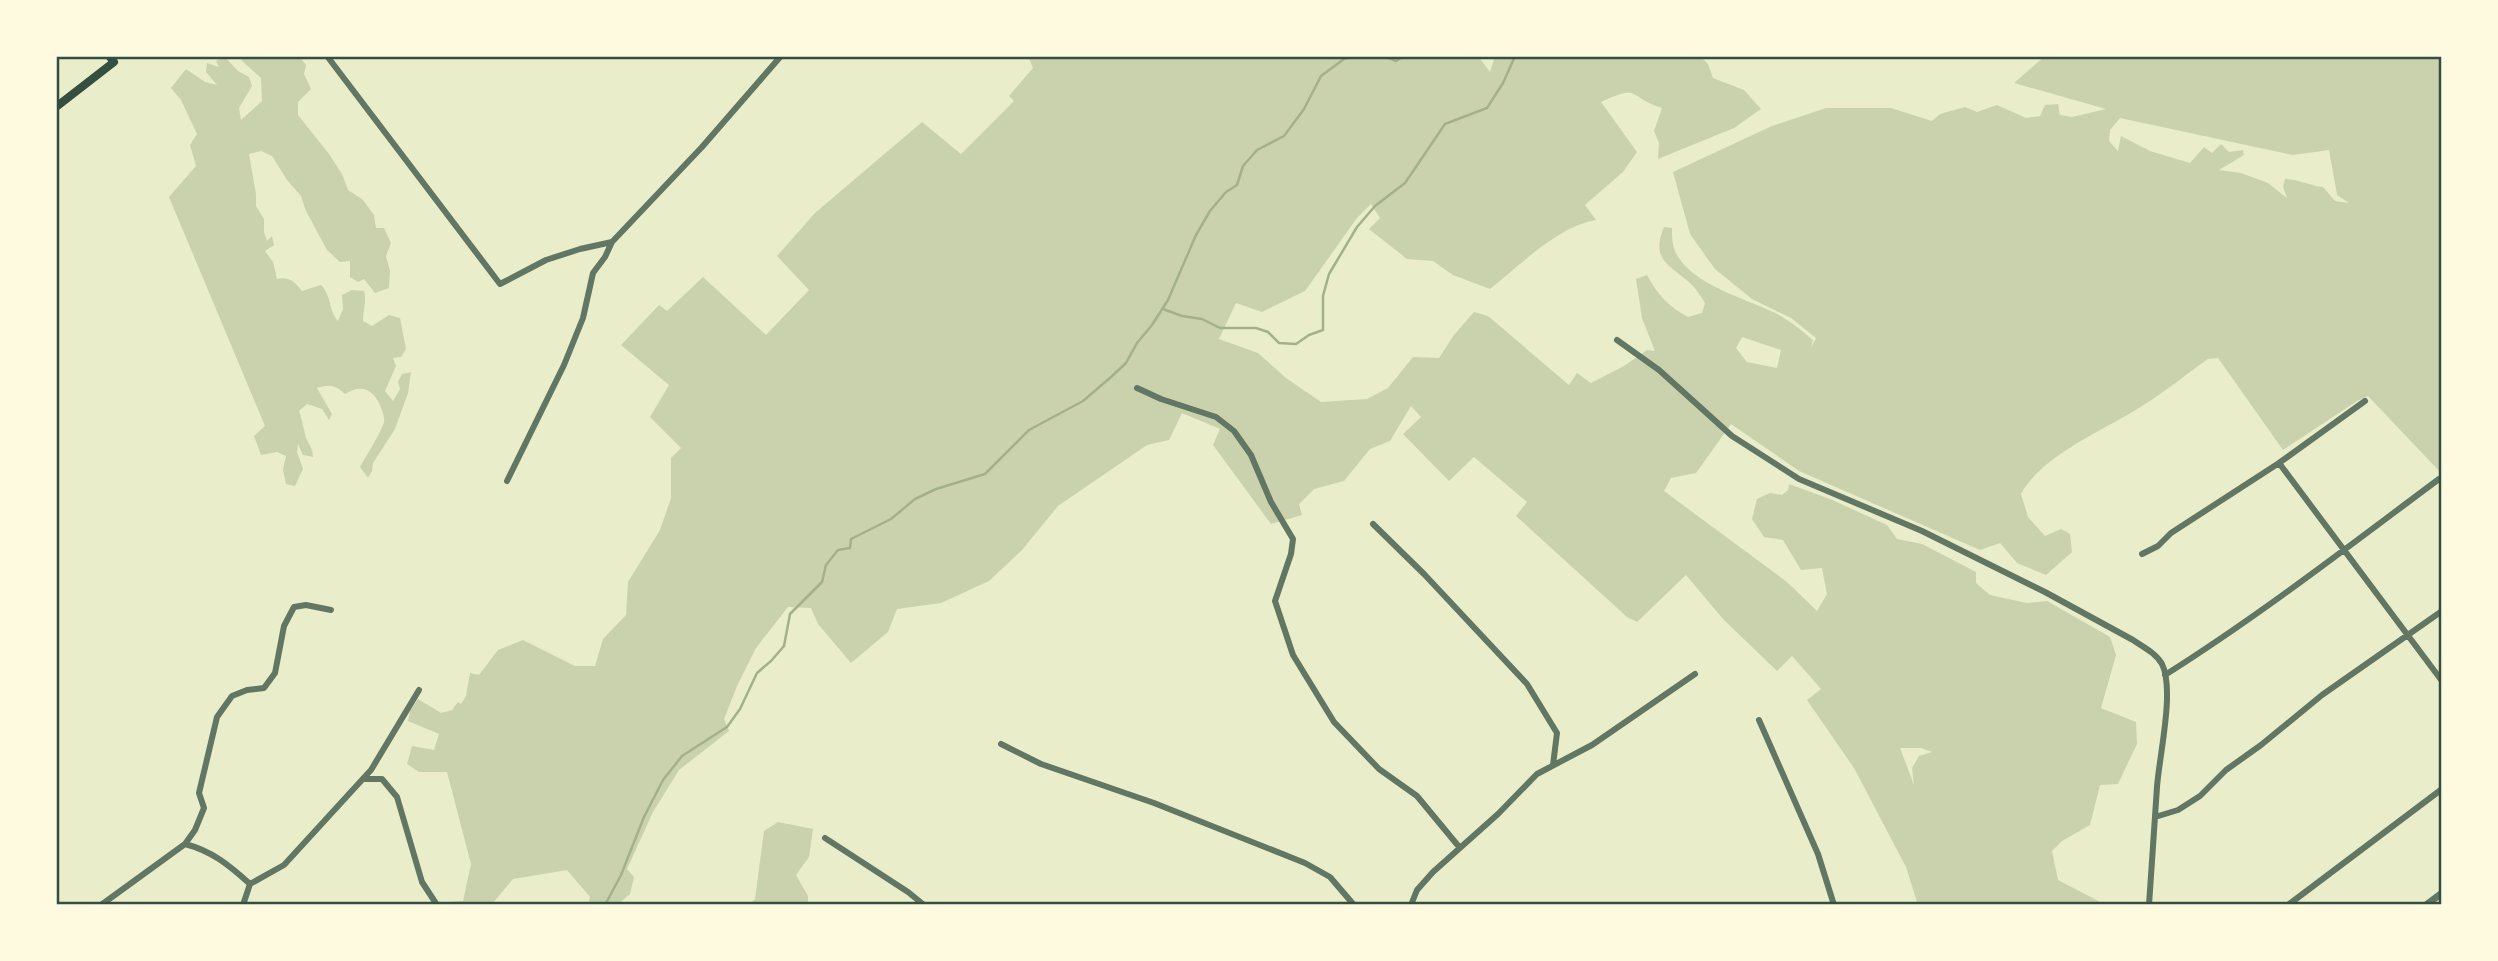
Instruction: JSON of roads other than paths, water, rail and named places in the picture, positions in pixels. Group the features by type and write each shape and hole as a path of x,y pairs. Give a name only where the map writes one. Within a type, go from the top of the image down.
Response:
{"main road":[{"path":"56,107 112,59"}],"street":[{"path":"112,59 122,56"},
{"path":"327,56 500,284 546,260 611,242"},
{"path":"507,481 564,365 583,318 593,273 605,257 611,242 693,157 781,56"},
{"path":"1617,340 1659,370 1732,436 1799,479 1922,531 2045,593 2149,651 2161,662 2165,676 2164,739 2157,783 2148,905"},
{"path":"1138,388 1216,418 1234,431 1251,455 1271,502 1293,539 1292,554 1275,601 1293,655 1334,722 1379,769 1417,796 1460,848"},
{"path":"2142,554 2158,546 2171,533 2279,463 2365,401"},
{"path":"2279,463 2442,681"},
{"path":"2165,676 2344,551 2439,479"},
{"path":"1373,524 1527,684 1557,733 1553,765"},
{"path":"101,905 185,844 195,831 204,808 200,793 217,717 232,696 247,690 264,688 275,673 284,626 294,607 306,604 331,610"},
{"path":"2155,817 2178,810 2200,796 2226,770 2322,695 2442,611"},
{"path":"1410,905 1417,890 1433,872 1498,814 1537,774 1592,746 1695,674"},
{"path":"243,905 250,884 284,865 364,779 419,690"},
{"path":"1759,720 1818,854 1834,905"},
{"path":"1001,744 1041,764 1154,803 1305,863 1330,877 1354,905"},
{"path":"364,779 382,779 395,792 422,882 437,905"},
{"path":"2288,905 2442,789"},
{"path":"825,838 925,905"},
{"path":"185,844 205,849 227,862 250,884"},
{"path":"2426,905 2442,893"}],"waterway":[{"path":"605,905 663,780 682,756 727,727 740,709 757,673 784,646 790,614 822,582 826,565 838,550 850,548 851,539 891,519 915,499 936,489 985,474 1029,430 1083,401 1126,363 1168,300 1196,235 1210,211 1226,192 1237,185 1243,166 1257,150 1284,136 1304,109 1321,76 1344,59 1353,56"},
{"path":"1384,56 1396,61 1404,56"},
{"path":"1163,309 1202,319 1220,328 1256,328 1268,332 1279,343 1296,344 1323,330 1323,296 1329,274 1357,227 1375,206 1405,183 1445,124 1487,108 1503,83 1515,56"}]}
